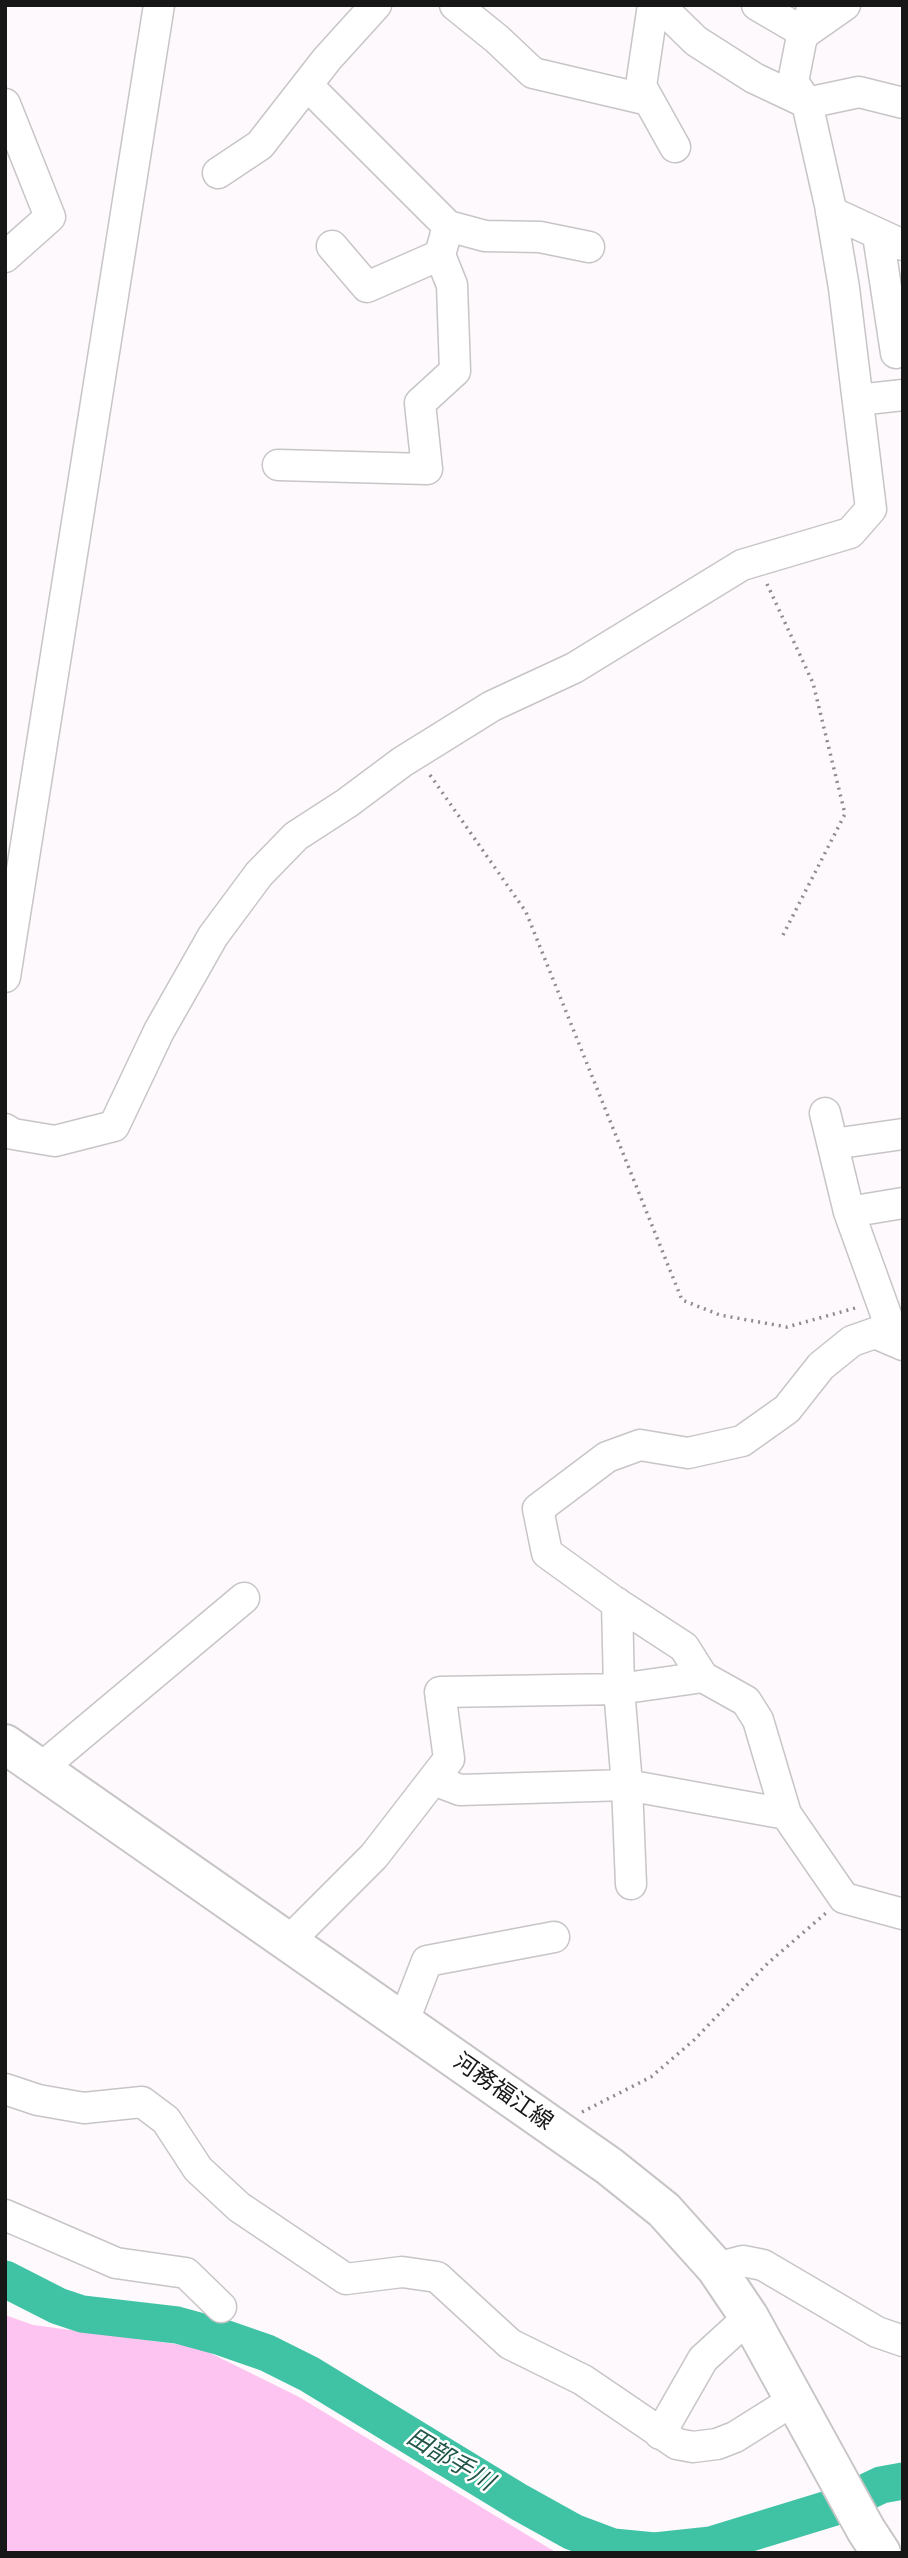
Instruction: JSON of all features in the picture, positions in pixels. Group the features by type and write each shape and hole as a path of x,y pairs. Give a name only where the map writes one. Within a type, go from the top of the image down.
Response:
{"main road":[{"name":"河務福江線","path":"5,1744 609,2166 664,2210 716,2268 749,2317 873,2542"}],"street":[{"path":"5,977 159,5"},
{"path":"218,173 260,145 327,59 376,5"},
{"path":"455,5 533,73 648,100"},
{"path":"653,5 641,86 675,147"},
{"path":"659,5 696,41 754,78 807,103 859,92 903,103"},
{"path":"757,5 808,19 845,5"},
{"path":"5,1129 13,1134 55,1141 114,1126 159,1031 213,936 259,874 296,836 415,754 492,706 574,668 742,565 850,533 871,509 844,288 831,212 807,103 793,82 808,19"},
{"path":"308,86 448,226 485,236 540,237 589,247"},
{"path":"5,104 50,218 5,257"},
{"path":"831,212 890,240 896,353"},
{"path":"278,465 427,469 420,403 455,371 452,285 440,256 448,226"},
{"path":"332,246 367,287 440,256"},
{"path":"858,400 903,395"},
{"path":"825,1113 849,1212 895,1342"},
{"path":"833,1144 903,1134"},
{"path":"849,1212 903,1203"},
{"path":"895,1342 875,1334 852,1341 821,1366 787,1409 742,1441 688,1453 640,1445 607,1457 538,1509 547,1553 617,1604 684,1647 703,1677 746,1701 758,1720 786,1814 844,1898 903,1914"},
{"path":"40,1769 244,1598"},
{"path":"617,1604 619,1689 631,1884"},
{"path":"288,1942 374,1856 449,1759 440,1692 619,1689 703,1677"},
{"path":"434,1780 460,1790 627,1785 786,1814"},
{"path":"403,2023 427,1961 554,1937"},
{"path":"5,2089 38,2100 84,2108 142,2102 166,2120 198,2169 239,2207 346,2279 402,2272 436,2277 510,2344 583,2380 677,2444 717,2444 798,2406"},
{"path":"5,2215 116,2263 186,2273 221,2307"},
{"path":"716,2268 743,2261 763,2265 877,2332 903,2341"},
{"path":"660,2434 703,2359 749,2317"}],"path":[{"path":"756,561 813,683 845,814 783,935"},
{"path":"415,754 526,912 682,1300 720,1315 787,1327 881,1301"},
{"path":"556,2129 566,2120 652,2077 694,2040 768,1963 844,1898"}],"shaded area":[{"path":"5,2315 33,2325 198,2347 299,2397 557,2553 5,2553"}],"waterway":[{"name":"田部手川","path":"5,2279 58,2306 82,2314 177,2325 267,2353 309,2374 519,2502 573,2532 613,2547 655,2551 711,2545 835,2507 881,2485 903,2481"}]}
